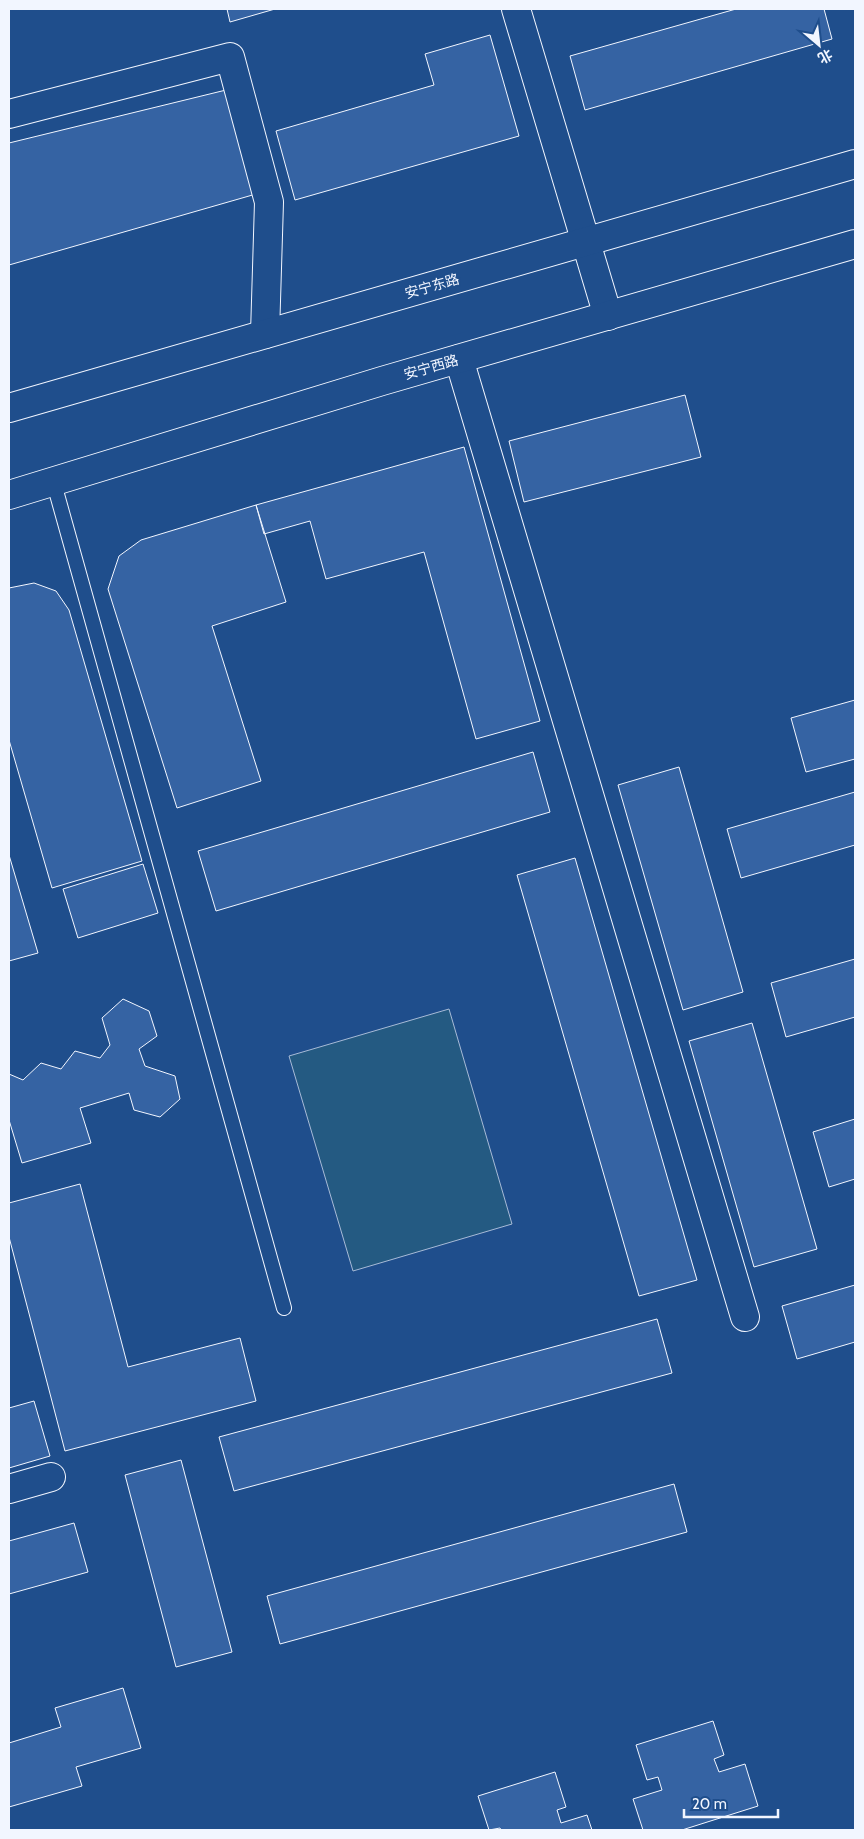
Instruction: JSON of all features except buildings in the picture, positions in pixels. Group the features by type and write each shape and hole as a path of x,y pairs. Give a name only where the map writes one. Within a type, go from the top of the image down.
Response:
{"street":[{"path":"516,9 608,316"},
{"path":"9,114 230,57 269,202 265,334"},
{"name":"安宁东路","path":"9,408 855,164"},
{"name":"安宁西路","path":"9,495 459,359 855,244"},
{"path":"459,359 745,1317"},
{"path":"9,1489 51,1477"}],"lane":[{"path":"54,480 284,1308"}],"shaded area":[{"path":"449,1009 512,1224 353,1271 289,1056"}]}
